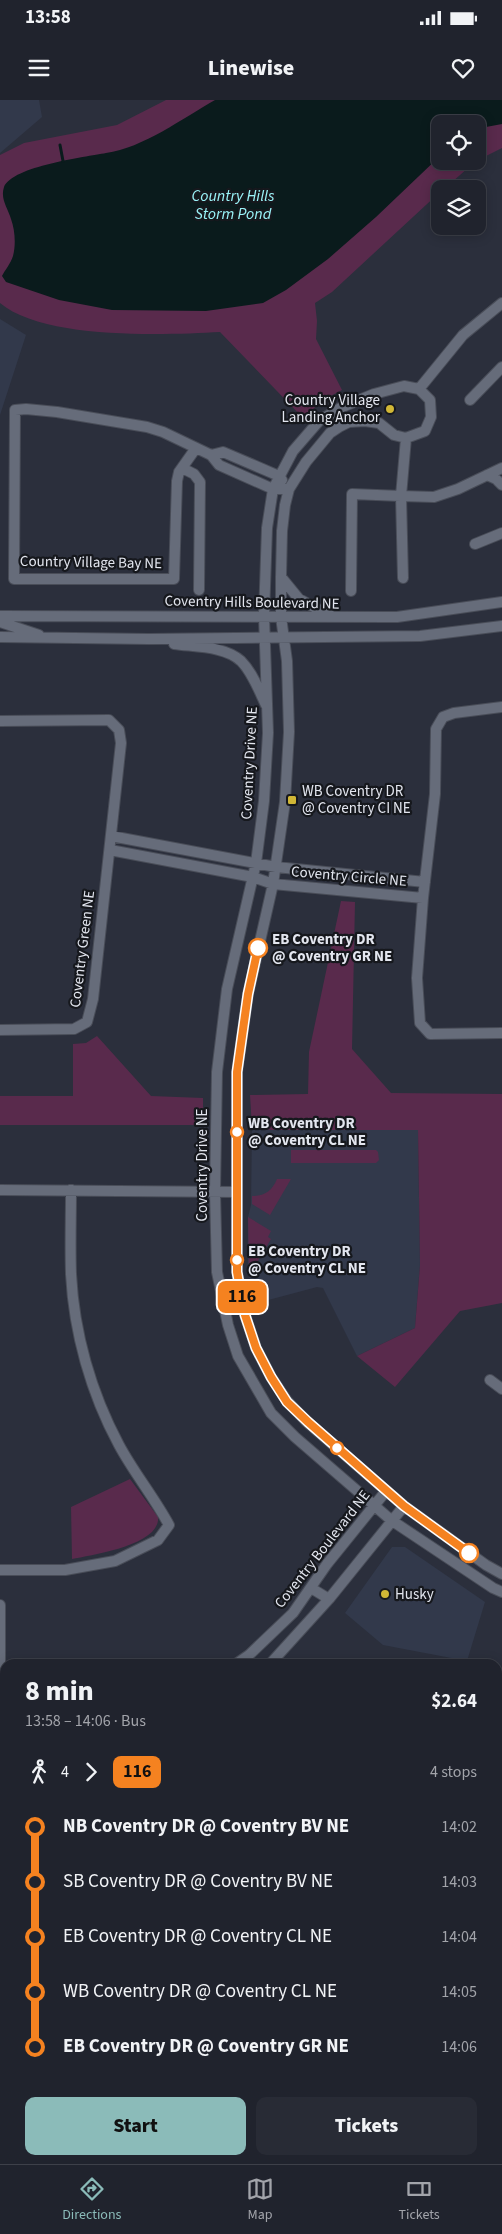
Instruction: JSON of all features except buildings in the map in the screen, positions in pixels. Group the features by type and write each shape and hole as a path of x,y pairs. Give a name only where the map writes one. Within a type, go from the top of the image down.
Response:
{"street":[{"path":"502,303 463,335 419,389 430,400 431,417 425,431 406,438 394,435 379,423 365,421 349,422 330,433 316,449 289,489 282,531 281,577 281,617 287,661 289,732 285,802 273,884 248,994 237,1072 237,1272 245,1315 256,1348 271,1377 287,1402 386,1491 486,1566 502,1574"},
{"path":"470,400 502,367"},
{"name":"Coventry Drive NE","path":"419,389 404,386 374,394 327,415 319,421 293,451 273,489 267,528 264,616 268,733 264,800 256,863 226,999 217,1072 215,1192 217,1272 228,1325 238,1356 271,1412 295,1437 391,1520 502,1592"},
{"name":"Country Village Bay NE","path":"196,448 182,468 177,481 174,579 14,579 15,410 26,409 56,412 148,427 163,432 212,455 219,465 273,489 289,489"},
{"path":"403,578 401,496 406,438"},
{"name":"Country Village Bay NE","path":"212,455 223,452 279,476 289,489"},
{"path":"182,468 194,474 200,482 199,590"},
{"path":"351,591 352,494 434,497 458,490 502,468"},
{"path":"487,475 496,479 502,485"},
{"path":"475,544 502,533"},
{"path":"281,577 299,599 336,618"},
{"name":"Coventry Hills Boulevard NE","path":"0,616 397,617 502,602"},
{"path":"0,622 51,638"},
{"path":"0,638 149,639 420,636 502,626"},
{"path":"149,639 226,652 240,660 250,672 267,708"},
{"name":"Coventry Circle NE","path":"502,707 454,713 443,717 436,729 435,794 423,898 417,978 420,1023 430,1034 502,1033"},
{"name":"Coventry Green NE","path":"0,721 109,720 120,730 121,744 93,998 87,1022 74,1029 0,1030"},
{"path":"111,836 276,867"},
{"path":"110,850 252,877 273,884"},
{"name":"Coventry Circle NE","path":"276,867 425,882"},
{"name":"Coventry Circle NE","path":"273,884 423,898"},
{"path":"0,1190 237,1192"},
{"path":"0,1570 65,1570 115,1561 158,1540 170,1525 119,1445 97,1400 86,1364 76,1318 71,1275 71,1190"},
{"path":"490,1380 502,1389"},
{"name":"Coventry Boulevard NE","path":"243,1659 293,1613 386,1491"},
{"path":"275,1659 329,1599 404,1506"},
{"path":"477,1577 486,1566"},
{"path":"311,1588 329,1599"},
{"path":"0,1605 0,1728"},
{"path":"0,1760 0,1826"}],"shaded area":[{"path":"0,100 39,100 42,117 0,153"},
{"name":"Country Hills Storm Pond","path":"166,100 502,100 502,148 486,156 486,115 431,115 431,170 466,170 454,180 431,180 431,200 332,292 315,303 316,339 342,390 323,400 303,418 220,332 137,334 74,329 45,324 20,315 0,303 0,155 24,143 117,125"},
{"path":"0,319 26,335 0,415"},
{"path":"341,901 355,902 352,1049 391,1093 502,1094 502,1303 460,1311 395,1387 357,1356 415,1328 420,1265 418,1130 273,1130 252,1128 250,1095 308,1094 309,1052"},
{"path":"97,1036 151,1096 203,1098 203,1125 0,1125 0,1096 73,1096 73,1044 86,1043"},
{"path":"252,1128 418,1130 420,1265 415,1328 357,1356 323,1288 317,1287 257,1303 253,1282 249,1277 248,1265"},
{"path":"291,1150 376,1150 379,1160 376,1163 291,1163"},
{"path":"277,1179 291,1179 270,1215 252,1204 252,1196 268,1192"},
{"path":"248,1217 271,1231 268,1237 271,1239 249,1276"},
{"path":"130,1479 158,1517 156,1527 149,1535 124,1547 72,1559 71,1507"},
{"path":"392,1547 405,1547 485,1602 468,1659 456,1659 383,1645 345,1613"}],"water":[{"name":"Country Hills Storm Pond","path":"215,100 502,100 502,124 486,127 486,115 431,115 431,165 328,259 286,290 263,303 206,311 112,310 59,300 6,282 2,276 12,259 15,242 10,215 3,196 4,187 10,180 21,173 35,168 120,150 148,139"}],"waterway":[{"path":"60,145 63,161"}],"bus line":[{"name":"116","path":"258,948 248,994 237,1072 237,1272 245,1315 256,1348 287,1402 404,1506 469,1553"}],"place":[{"name":"Country Village Landing Anchor","path":"390,409"},
{"name":"WB Coventry DR @ Coventry CI NE","path":"292,800"},
{"name":"EB Coventry DR @ Coventry GR NE","path":"258,948"},
{"name":"WB Coventry DR @ Coventry CL NE","path":"237,1132"},
{"name":"EB Coventry DR @ Coventry CL NE","path":"237,1260"},
{"name":"Husky","path":"385,1594"}]}
